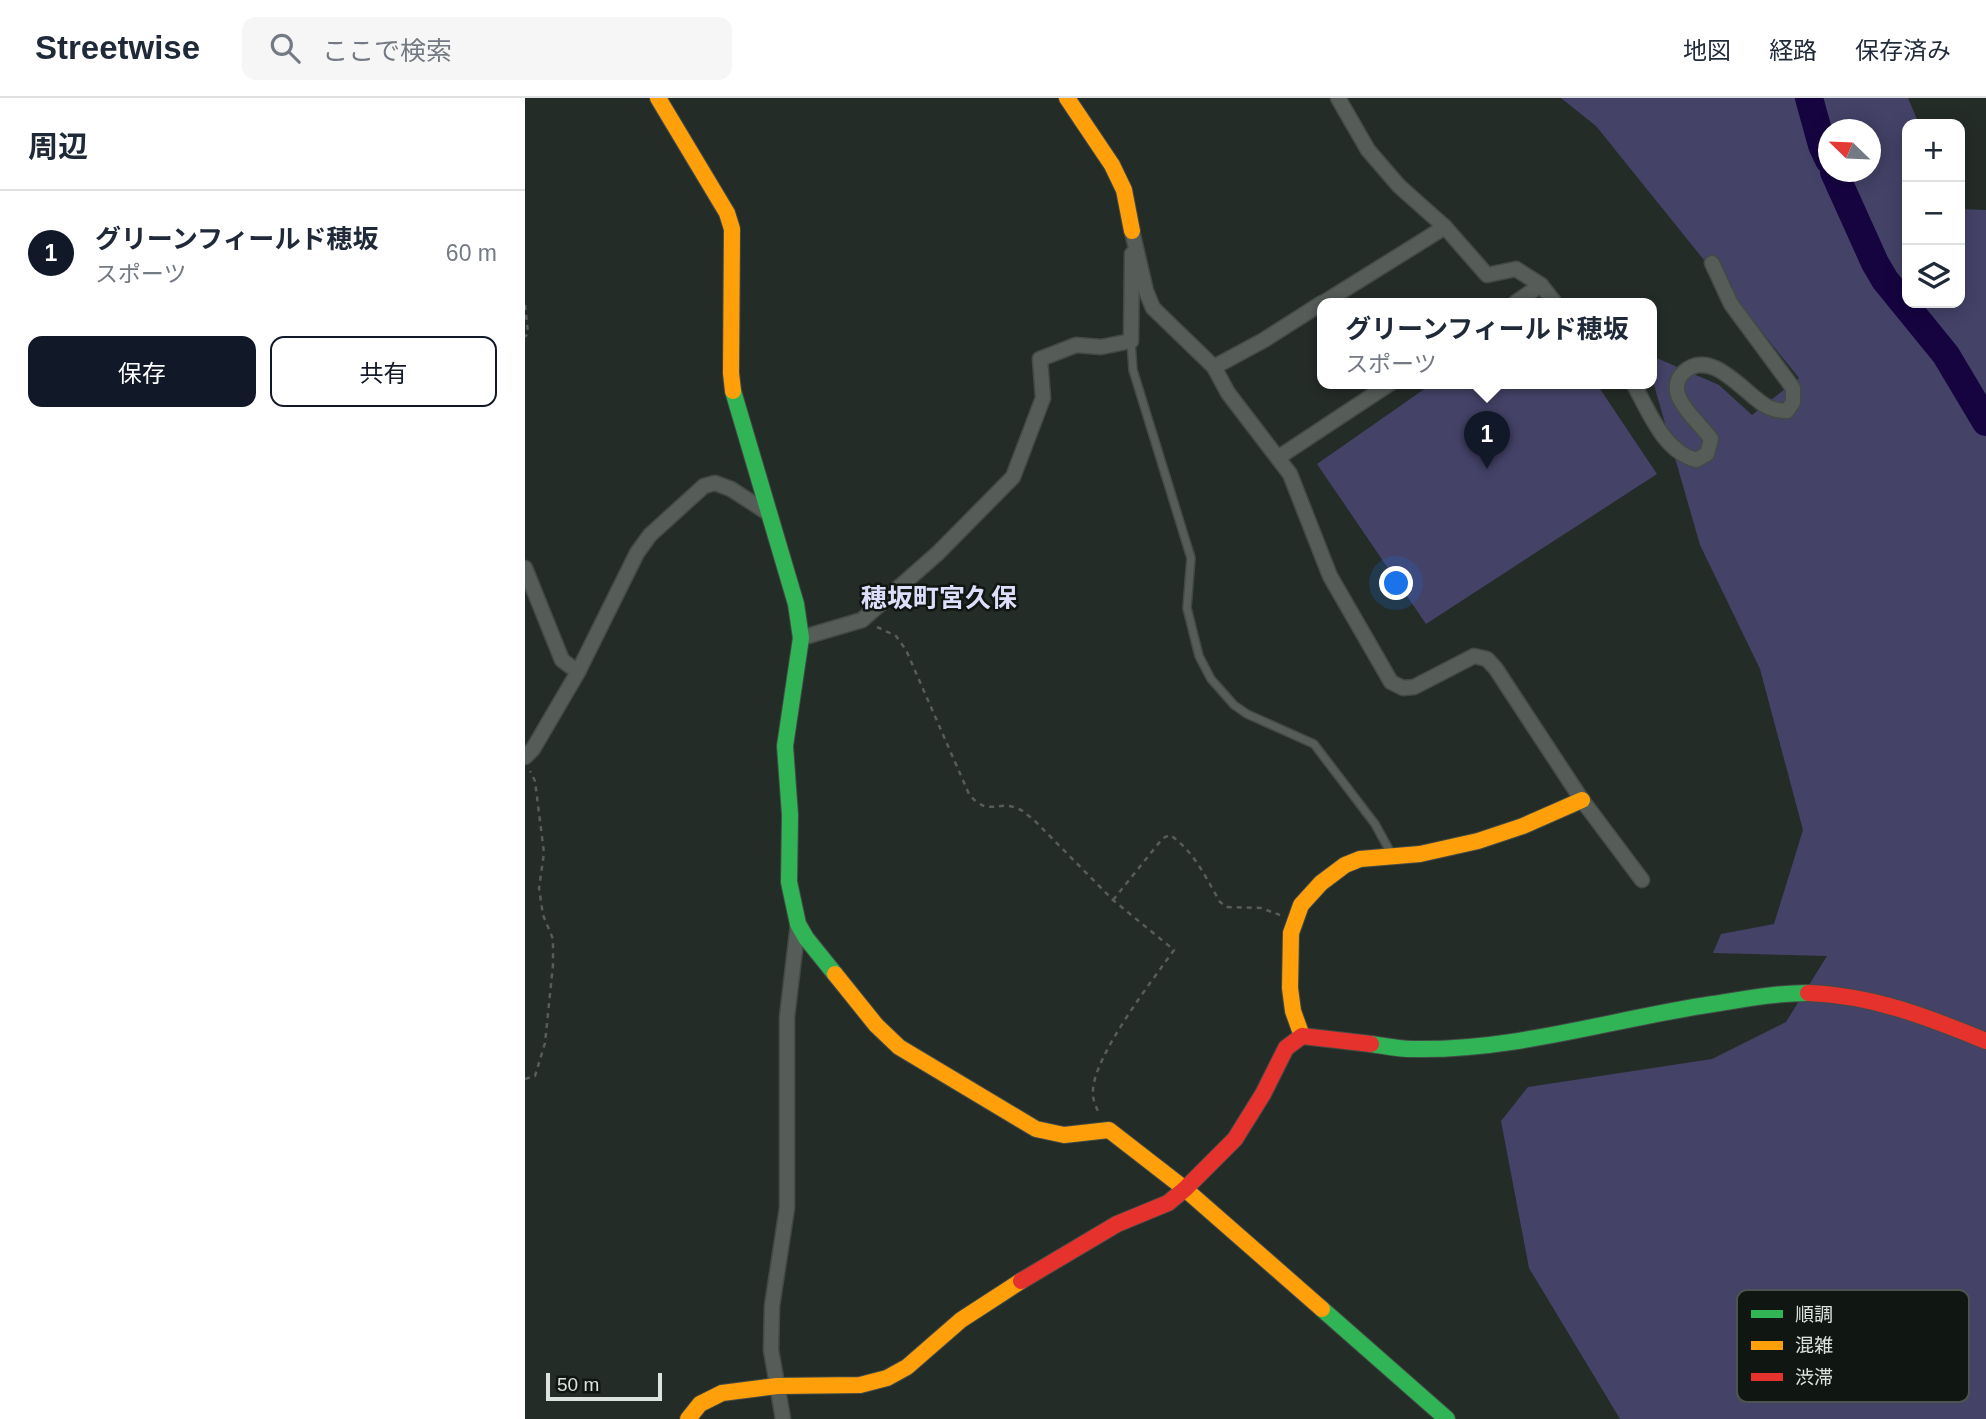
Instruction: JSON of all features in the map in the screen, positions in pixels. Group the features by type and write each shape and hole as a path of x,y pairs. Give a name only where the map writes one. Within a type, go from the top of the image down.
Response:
{"street":[{"path":"658,98 727,213 732,229 731,373 735,402 796,604 801,638 785,746 790,815 789,882 798,924 787,1017 787,1208 772,1306 771,1350 783,1419"},
{"path":"1067,98 1112,165 1124,190 1146,291 1153,308 1214,367 1228,393 1290,474 1330,576 1391,682 1403,688 1414,687 1474,656 1487,659 1581,800 1642,880"},
{"path":"1338,98 1368,150 1399,186 1445,227 1487,275 1516,269 1541,285 1551,298"},
{"path":"1331,298 1445,227"},
{"path":"801,638 862,620 938,553 1013,477 1043,398 1040,359 1076,345 1101,346 1131,341 1132,230"},
{"path":"1636,389 1666,440 1682,456 1696,460 1707,454 1711,439 1677,397 1676,386 1681,375 1692,366 1707,365 1727,374 1776,411 1787,411 1793,401 1793,388 1731,304 1712,263"},
{"path":"1522,298 1541,285"},
{"path":"1214,367 1317,307"},
{"path":"1279,457 1382,389"},
{"path":"526,762 578,672 637,554 650,535 704,486 715,483 731,489 768,513"},
{"path":"525,568 562,660 578,672"},
{"path":"1302,1036 1292,1010 1289,956 1293,920 1306,897 1351,863 1373,856 1420,854 1465,845 1523,826 1581,800"},
{"path":"798,924 815,952 876,1025 899,1047 1036,1129 1055,1136 1076,1136 1109,1130 1185,1189 1447,1419"},
{"path":"688,1419 700,1404 722,1394 777,1386 860,1385 887,1378 907,1367 961,1320 1023,1280 1117,1224 1168,1203 1185,1189 1235,1139 1263,1094 1286,1048 1302,1036 1412,1049 1481,1045 1549,1036 1660,1012 1769,995 1839,993 1927,1017 1986,1041"}],"lane":[{"path":"1131,341 1133,370 1191,558 1187,608 1199,656 1211,679 1234,705 1247,714 1314,744 1375,824 1393,855"}],"path":[{"path":"525,305 528,333 525,337"},
{"path":"862,620 896,636 906,650 969,794 977,805 989,808 1018,808 1033,819 1113,900 1174,950 1121,1026 1100,1064 1093,1089 1094,1105 1109,1130"},
{"path":"525,1079 535,1076 545,1043 554,965 553,939 543,915 539,888 544,853 535,781 526,762"},
{"path":"1113,900 1163,838 1170,835 1181,842 1191,854 1220,902 1227,907 1261,908 1293,920"}],"shaded area":[{"path":"1561,98 1908,98 1917,119 1902,119 1902,308 1965,308 1965,209 1986,210 1986,1419 1620,1419 1529,1268 1501,1121 1528,1087 1712,1059 1786,1022 1827,956 1713,953 1721,934 1774,924 1803,830 1760,669 1700,545 1655,389 1657,358 1719,385 1752,415 1799,378 1596,126"},
{"path":"1424,389 1600,389 1657,474 1426,624 1317,464"}],"waterway":[{"path":"1809,98 1818,131"},
{"path":"1839,182 1885,280 1946,355 1986,422"}],"traffic: fast":[{"path":"733,391 796,604 801,638 785,746 790,815 789,882 798,924 835,974"},
{"path":"1371,1044 1413,1049 1489,1045 1676,1010 1772,995 1808,993"},
{"path":"1322,1309 1447,1419"}],"traffic: slow":[{"path":"658,98 727,213 732,229 733,391"},
{"path":"1067,98 1112,165 1124,190 1132,231"},
{"path":"1302,1036 1293,1011 1290,988 1291,933 1301,905 1321,883 1345,865 1360,859 1420,854 1478,841 1523,826 1582,800"},
{"path":"835,974 876,1025 899,1047 1036,1129 1064,1135 1109,1130 1185,1189 1322,1309"},
{"path":"688,1419 700,1404 722,1393 777,1386 860,1385 887,1378 907,1367 961,1320 1021,1281"}],"traffic: jam":[{"path":"1808,993 1877,1003 1921,1016 1986,1041"},
{"path":"1021,1281 1117,1224 1168,1203 1185,1189 1235,1139 1263,1094 1286,1048 1302,1036 1371,1044"}],"place":[{"name":"グリーンフィールド穂坂","path":"1487,469"}],"district":[{"name":"穂坂町宮久保","path":"939,598"}]}
